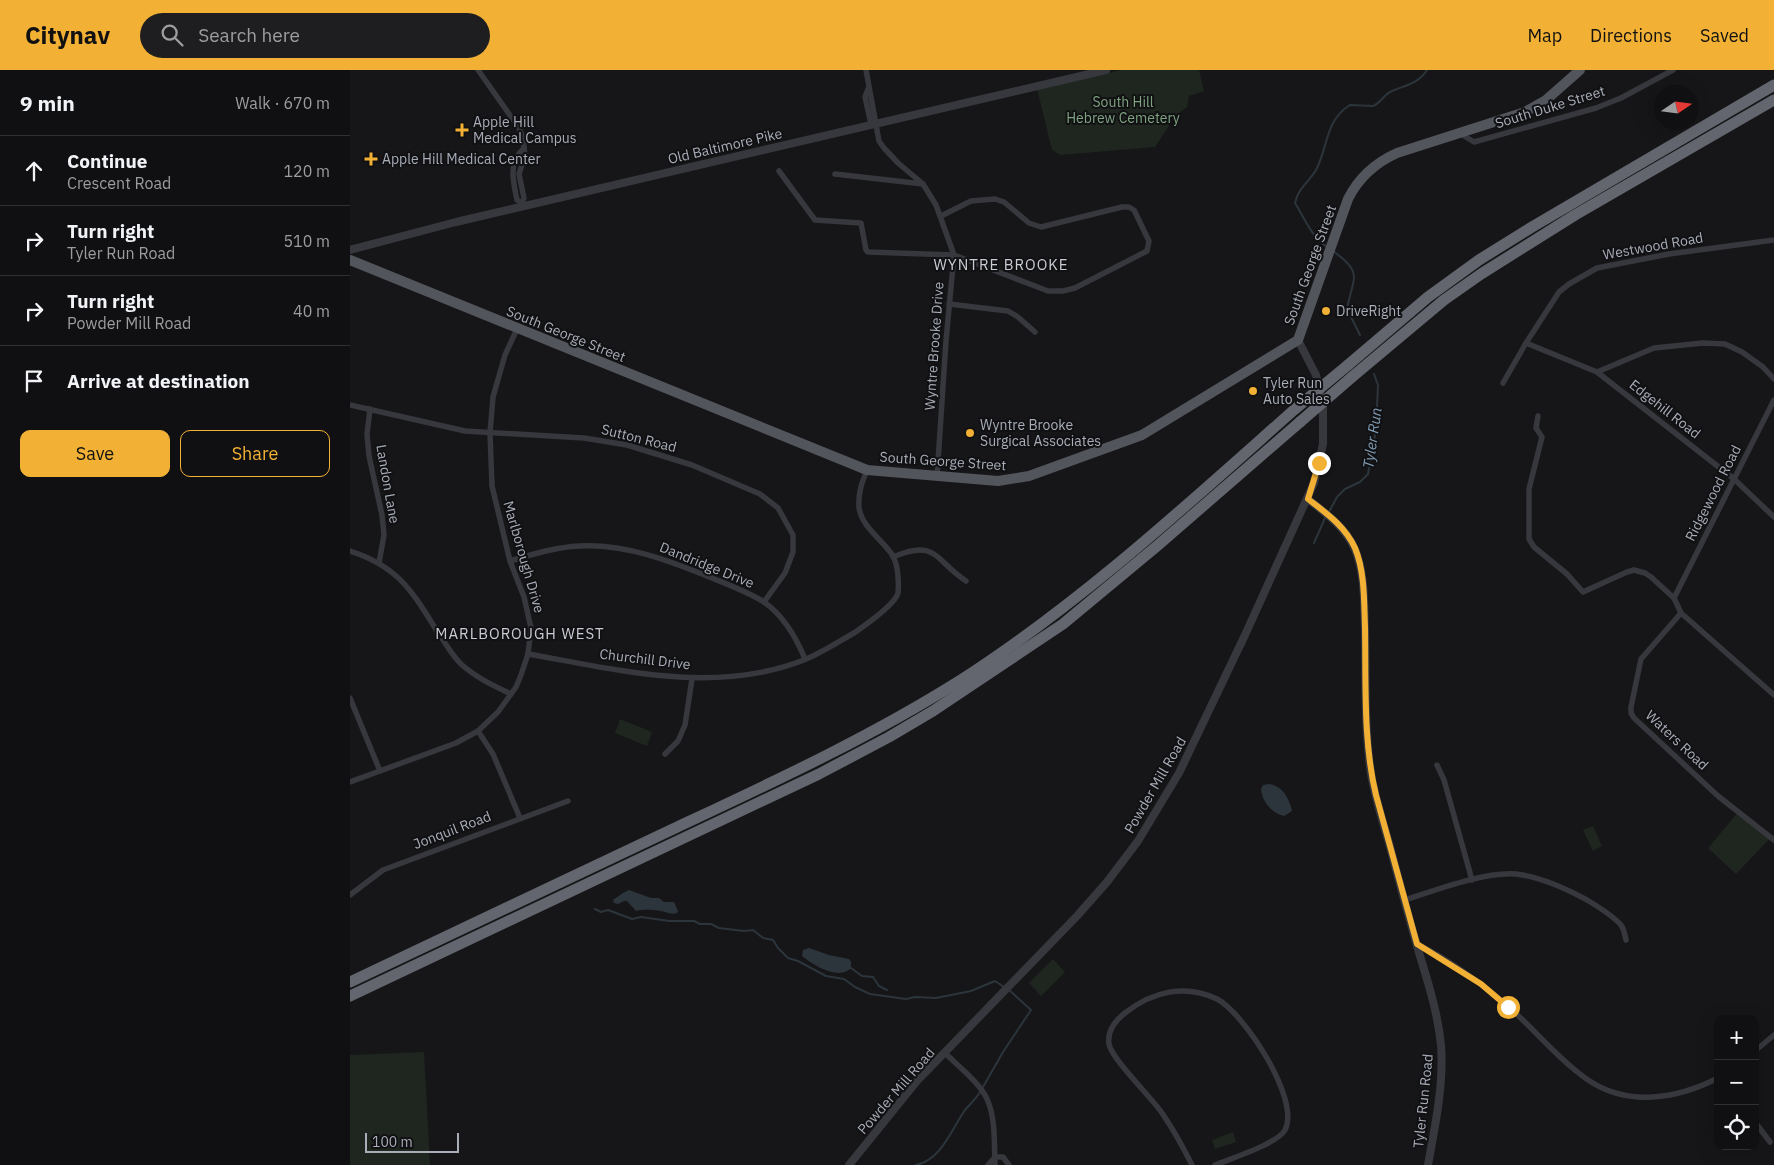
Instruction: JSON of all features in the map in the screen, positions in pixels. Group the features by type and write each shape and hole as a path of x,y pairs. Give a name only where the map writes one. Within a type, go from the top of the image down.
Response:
{"highway":[{"path":"350,982 802,768 846,746 944,689 1010,646 1077,597 1428,297 1479,260 1532,226 1774,85"},
{"path":"350,996 819,774 933,711 1064,624 1158,546 1352,377 1444,300 1481,274 1567,220 1774,100"}],"main road":[{"name":"South George Street","path":"350,260 867,470 998,481 1014,479 1029,476 1142,435 1298,340 1351,193 1361,178 1371,168 1384,158 1397,152 1460,134 1525,112 1560,90 1580,70"}],"street":[{"path":"478,70 519,128 523,138 524,148 516,157 512,173 517,200 522,205"},
{"name":"Wyntre Brooke Drive","path":"866,70 868,89 872,100 874,124 879,141 922,184 936,205 954,255 937,477"},
{"name":"Old Baltimore Pike","path":"350,250 522,205 1106,70"},
{"name":"South Duke Street","path":"1460,134 1474,142 1596,108 1621,98 1673,70"},
{"path":"779,171 815,220 861,223 868,252 954,255 1048,291 1063,292 1075,288 1147,251 1149,241 1134,210 1129,207 1122,207 1041,227 1029,223 1004,202 995,199 971,201 941,216"},
{"path":"835,174 922,184"},
{"name":"Westwood Road","path":"1503,383 1559,292 1597,268 1669,254 1774,240"},
{"path":"949,304 1008,311 1035,332"},
{"name":"Marlborough Drive","path":"350,782 456,743 478,731 498,712 511,694 521,675 528,654 531,628 524,597 510,561 492,486 490,433 493,397 505,356 517,329"},
{"name":"Powder Mill Road","path":"849,1165 911,1089 1077,916 1107,882 1138,842 1179,773 1211,709 1314,483 1323,444 1323,406 1316,374 1298,340"},
{"name":"Edgehill Road","path":"1526,343 1597,372 1734,478 1774,517"},
{"path":"1597,372 1654,348 1703,343 1725,344 1742,352 1763,367 1774,379"},
{"name":"Ridgewood Road","path":"1674,598 1774,400"},
{"name":"Sutton Road","path":"350,405 465,431 584,438 626,445 692,465 760,494 778,508 793,535 793,552 785,573 764,602"},
{"name":"Landon Lane","path":"370,409 367,434 369,456 382,515 384,535 379,563"},
{"path":"1538,416 1536,428 1542,437 1529,489 1528,502 1529,539 1534,547 1567,574 1583,592 1613,577 1634,570 1645,572 1674,598 1681,612 1774,695"},
{"name":"Churchill Drive","path":"528,654 660,677 692,679 736,676 778,668 805,660 862,628 884,612 898,595 898,575 893,557 865,524 859,508 860,489 867,470"},
{"name":"Tyler Run Road","path":"1308,499 1328,514 1345,531 1359,559 1363,586 1371,773 1438,1021 1441,1047 1442,1066 1439,1095 1428,1165"},
{"name":"Dandridge Drive","path":"510,561 556,548 582,545 614,547 666,559 730,585 764,602 786,623 797,639 805,660"},
{"path":"893,557 908,551 925,550 941,558 954,573 966,581"},
{"path":"350,552 379,563 405,584 461,664 478,677 511,694"},
{"name":"Waters Road","path":"1681,612 1641,659 1631,713 1634,718 1718,796 1774,840"},
{"path":"664,754 678,741 685,725 692,679"},
{"path":"350,698 380,771"},
{"path":"478,731 493,754 520,818"},
{"path":"1437,765 1444,780 1472,880"},
{"name":"Jonquil Road","path":"350,895 383,870 520,818 568,802"},
{"path":"1405,900 1472,880 1515,874 1549,882 1594,904 1622,926 1626,940"},
{"path":"1417,944 1481,984 1510,1008 1576,1070 1609,1092 1636,1097 1659,1097 1689,1091 1714,1080"},
{"path":"1192,1165 1169,1123 1149,1096 1114,1056 1109,1044 1110,1031 1119,1018 1131,1008 1150,997 1167,992 1187,991 1205,994 1219,1000 1234,1013 1254,1038 1276,1074 1287,1103 1288,1122 1276,1140 1215,1165"},
{"path":"1759,1048 1774,1035"},
{"path":"945,1053 980,1088 987,1100 991,1115 995,1165"},
{"path":"1759,1127 1770,1142"},
{"path":"988,1165 994,1157"},
{"path":"994,1157 1003,1157 1009,1165"}],"green space":[{"name":"South Hill Hebrew Cemetery","path":"1121,70 1199,70 1204,91 1189,96 1187,107 1176,115 1155,147 1060,155 1052,150 1037,89"},
{"path":"620,719 652,732 647,746 615,733"},
{"path":"1740,810 1771,837 1736,874 1708,848"},
{"path":"1593,826 1602,846 1593,851 1583,830"},
{"path":"1053,959 1065,972 1041,996 1029,983"},
{"path":"424,1052 430,1165 350,1165 350,1055"},
{"path":"1233,1132 1236,1142 1215,1149 1212,1140"}],"shaded area":[{"path":"1269,784 1278,787 1285,793 1292,811 1284,816 1268,806 1263,798 1261,789 1263,785"},
{"path":"629,890 651,898 659,898 664,902 674,902 678,911 672,914 652,910 636,911 627,901 618,904 614,903 613,900"},
{"path":"809,948 849,959 851,968 846,972 840,973 819,967 802,956 803,950"}],"waterway":[{"name":"Tyler Run","path":"1327,247 1312,232 1295,203 1301,189 1320,162 1331,126 1342,111 1350,105 1376,105 1389,92 1416,81 1427,70"},
{"name":"Tyler Run","path":"1333,251 1343,258 1353,271 1354,276 1347,309 1360,335"},
{"name":"Tyler Run","path":"1329,512 1337,497 1345,489 1360,482 1368,474 1376,429 1378,385 1374,374"},
{"name":"Tyler Run","path":"1314,543 1325,518"},
{"path":"595,909 601,912 608,910 632,919 641,917 669,921 694,921 700,924 711,924 719,928 744,931 753,930 763,938 773,940 788,958 798,961 826,976 844,979 870,994 906,999 915,997 936,998 971,991 995,981 1004,987"},
{"path":"851,968 862,976 873,977 879,986 887,990"},
{"path":"983,1087 1003,1052 1031,1010 1008,989"},
{"path":"916,1165 933,1157 945,1143 965,1110 980,1092"}],"place":[{"name":"Apple Hill Medical Campus","path":"462,130"},
{"name":"Apple Hill Medical Center","path":"371,159"},
{"name":"DriveRight","path":"1326,311"},
{"name":"Tyler Run Auto Sales","path":"1253,391"},
{"name":"Wyntre Brooke Surgical Associates","path":"970,433"}],"district":[{"name":"WYNTRE BROOKE","path":"1001,264"},
{"name":"MARLBOROUGH WEST","path":"520,633"}],"route":[{"path":"1319,463 1308,499 1333,518 1345,531 1359,559 1363,586 1371,773 1417,944 1481,984 1508,1007"}]}
